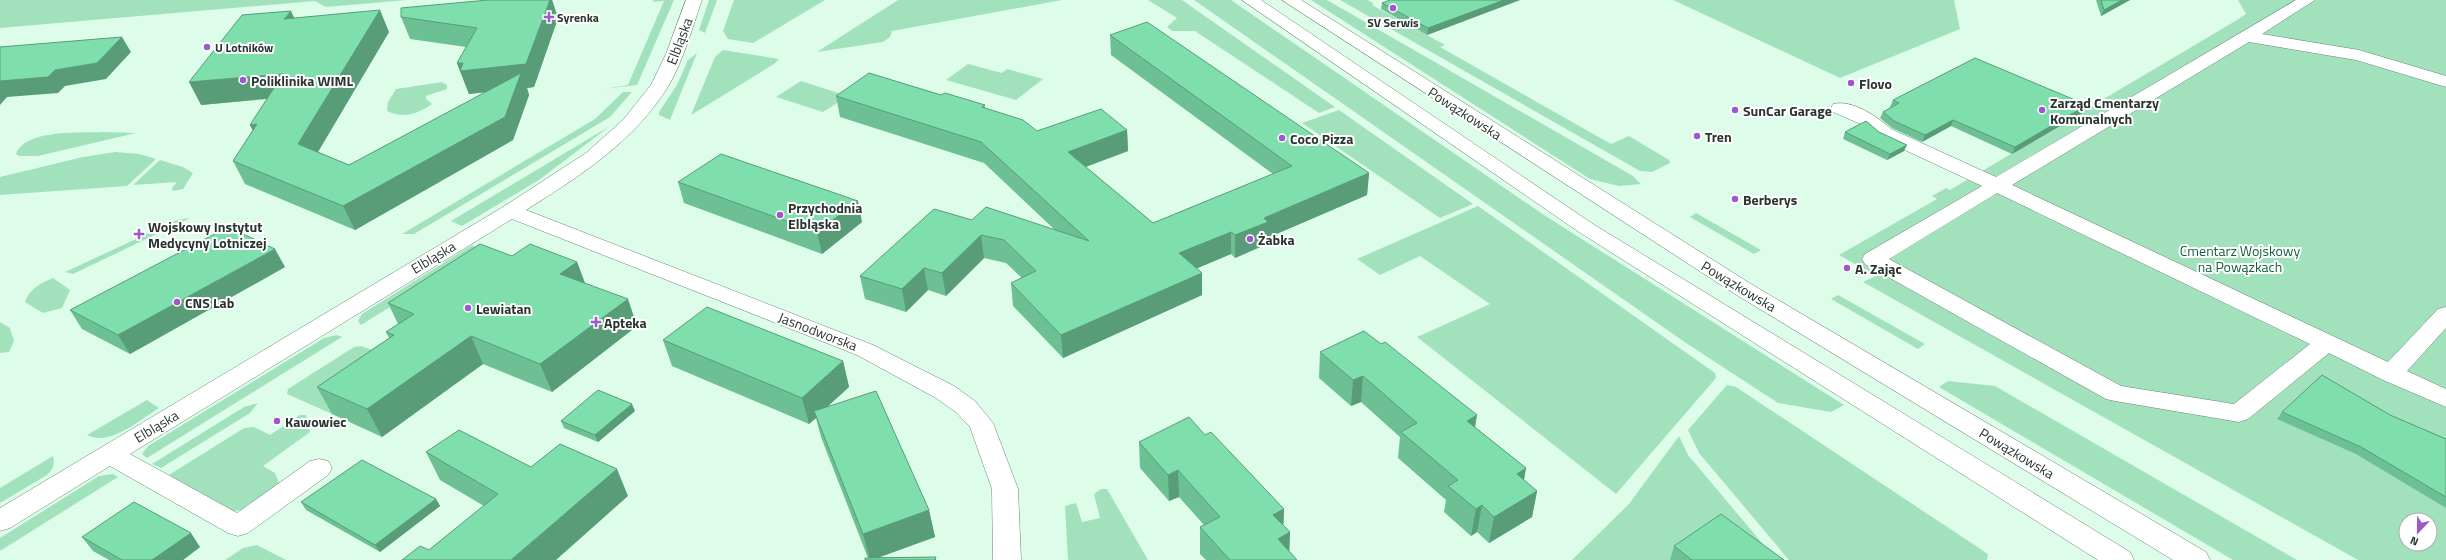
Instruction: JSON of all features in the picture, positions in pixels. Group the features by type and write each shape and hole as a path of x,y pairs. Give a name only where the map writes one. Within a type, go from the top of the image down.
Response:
{"street":[{"name":"Elbląska","path":"0,521 564,177 622,131 644,108 666,73 694,0"},
{"name":"Powązkowska","path":"1250,0 1586,228 2120,560"},
{"name":"Powązkowska","path":"1290,0 1744,289 2196,560"},
{"path":"2307,0 2249,37 1873,259 2115,393 2239,413 2326,343"},
{"path":"2249,37 2359,55 2446,82"},
{"path":"1840,108 1872,122 1884,133 1929,156 1948,162 2446,400"},
{"name":"Jasnodworska","path":"510,211 865,350 945,392 966,407 981,423 984,431 1005,489 1007,560"},
{"path":"2391,374 2446,314"},
{"path":"109,454 238,526 319,468"}],"green space":[{"path":"0,0 407,0 326,7 315,1 0,28"},
{"path":"654,0 674,0 637,85 603,89 628,85 664,1 652,2"},
{"path":"709,0 717,0 705,33 699,30"},
{"path":"734,0 825,0 753,43 728,39 723,31"},
{"path":"898,0 1062,0 892,31 890,37 883,42 817,52"},
{"path":"1148,0 1182,0 1335,107 1319,113 1195,31 1172,31 1167,27 1177,18"},
{"path":"1194,0 1231,0 1544,215 1844,405 1831,412 1778,403 1686,343"},
{"path":"1311,0 1327,0 1633,176 1641,184 1619,186 1590,179"},
{"path":"1340,0 1368,0 1374,4 1372,5 1445,45 1440,47 1611,144 1629,136 1669,160 1670,163 1652,172 1640,171"},
{"path":"1673,0 1954,0 1960,29 1840,78"},
{"name":"Cmentarz Wojskowy na Powązkach","path":"2238,0 2446,0 2446,560 2358,560 1863,282 1876,276 1839,255 1937,199 1932,196 1946,188 1950,190 2246,14"},
{"path":"723,50 779,59 774,64 691,115 715,57"},
{"path":"697,53 670,120 659,115 659,112 677,85 688,60"},
{"path":"968,64 1002,73 1007,69 1043,79 1016,100 946,80"},
{"path":"801,81 848,96 823,112 776,97"},
{"path":"442,82 447,85 447,89 426,96 426,99 432,104 416,113 399,115 387,111 388,102 396,89"},
{"path":"623,92 632,92 610,117 414,234 402,234 595,119"},
{"path":"1339,110 1473,204 1440,218 1302,123"},
{"path":"610,126 539,180 462,226 451,221"},
{"path":"68,133 136,133 38,156 19,156 16,154 21,146 30,140 42,136"},
{"path":"116,152 139,154 156,159 127,186 0,195 0,177 83,157"},
{"path":"160,160 183,167 193,173 183,189 173,191 172,188 177,182 133,185"},
{"path":"1478,206 1715,373 1716,378 1616,494 1417,337 1490,304 1420,256 1380,275 1357,259"},
{"path":"1696,213 1761,250 1754,254 1690,217"},
{"path":"190,218 73,274 65,272 177,220"},
{"path":"472,245 478,249 479,252 361,325 358,321 362,314"},
{"path":"53,278 70,290 62,308 43,313 25,302 32,290 40,284"},
{"path":"1838,295 1925,344 1918,349 1831,299"},
{"path":"0,322 10,328 14,341 9,352 0,353"},
{"path":"337,335 342,337 147,458 142,454 148,446 324,338"},
{"path":"361,346 400,360 332,414 287,394 288,389 354,347"},
{"path":"1948,381 1995,386 2297,560 2233,560 1939,387"},
{"path":"1727,385 1736,387 1988,554 1987,560 1789,560 1699,453 1688,430"},
{"path":"147,400 159,408 134,425 115,435 96,438 87,435"},
{"path":"258,403 250,413 161,468 152,464 244,407"},
{"path":"300,415 306,415 310,432 263,466 275,473 280,486 242,510 233,511 169,475 244,428 254,427 270,435"},
{"path":"1679,436 1688,455 1773,556 1672,560 1572,560 1629,504"},
{"path":"53,456 53,467 47,475 0,503 0,488"},
{"path":"113,474 118,477 0,551 0,538 99,476"},
{"path":"1101,489 1107,489 1148,560 1068,560 1065,506 1076,503 1082,522 1100,518 1094,494"},
{"path":"257,545 286,560 225,560 243,548"}],"building":[{"path":"488,0 550,0 526,64 460,71 463,63 457,63 477,28 401,17 401,8"},
{"path":"1390,0 1504,0 1428,28 1382,3"},
{"path":"2101,0 2122,0 2104,10"},
{"path":"380,10 298,144 349,165 521,73 505,117 343,206 233,161 257,124 250,125 283,74 189,82 242,15 291,11 284,19"},
{"path":"1147,22 1369,173 1264,218 1268,222 1235,235 1231,232 1179,253 1202,273 1061,335 1011,283 1036,271 1004,240 981,235 942,273 924,268 902,289 860,276 934,209 972,220 986,207 1089,241 981,142 836,96 869,73 941,95 945,93 985,105 982,107 1023,120 1037,131 1101,109 1127,130 1068,152 1153,223 1292,166 1110,35"},
{"path":"122,37 97,63 55,70 48,77 0,81 0,47"},
{"name":"Zarząd Cmentarzy Komunalnych","path":"1975,58 2087,105 2015,147 1953,120 1925,135 1894,121 1883,112 1899,103 1893,100"},
{"path":"1866,121 1879,132 1907,145 1890,154 1845,132"},
{"path":"721,154 858,201 817,232 678,182"},
{"path":"228,227 275,249 118,335 70,310"},
{"path":"480,244 512,256 530,244 577,262 560,274 628,299 540,364 471,336 367,409 317,387 394,335 386,332 414,314 388,303"},
{"path":"707,307 843,361 802,398 663,340"},
{"path":"1364,331 1381,344 1385,342 1477,415 1467,421 1526,468 1517,474 1537,491 1494,517 1482,505 1476,509 1448,486 1458,480 1401,432 1417,423 1363,376 1353,380 1320,352"},
{"path":"2322,375 2390,415 2446,439 2446,497 2361,447 2282,412"},
{"path":"598,390 632,404 595,435 561,421"},
{"path":"876,391 929,510 863,534 814,411"},
{"path":"1189,417 1205,435 1211,432 1284,509 1273,515 1290,532 1278,539 1297,560 1230,560 1200,527 1220,517 1178,470 1168,475 1139,442"},
{"path":"459,430 531,467 560,444 617,469 511,560 402,560 420,546 429,550 498,494 426,452"},
{"path":"362,460 436,499 375,545 301,502"},
{"path":"134,502 191,533 152,560 122,560 82,537"},
{"path":"1721,514 1784,560 1692,560 1674,546"},
{"path":"936,557 935,560 865,560 865,558"}],"place":[{"name":"SV Serwis","path":"1393,8"},
{"name":"Syrenka","path":"549,17"},
{"name":"U Lotników","path":"207,47"},
{"name":"Poliklinika WIML","path":"243,80"},
{"name":"Flovo","path":"1851,83"},
{"name":"SunCar Garage","path":"1735,110"},
{"name":"Zarząd Cmentarzy Komunalnych","path":"2042,110"},
{"name":"Tren","path":"1697,136"},
{"name":"Coco Pizza","path":"1282,138"},
{"name":"Berberys","path":"1735,199"},
{"name":"Przychodnia Elbląska","path":"780,215"},
{"name":"Wojskowy Instytut Medycyny Lotniczej","path":"139,234"},
{"name":"Żabka","path":"1250,239"},
{"name":"A. Zając","path":"1847,268"},
{"name":"CNS Lab","path":"177,302"},
{"name":"Lewiatan","path":"468,308"},
{"name":"Apteka","path":"596,322"},
{"name":"Kawowiec","path":"277,421"}]}
